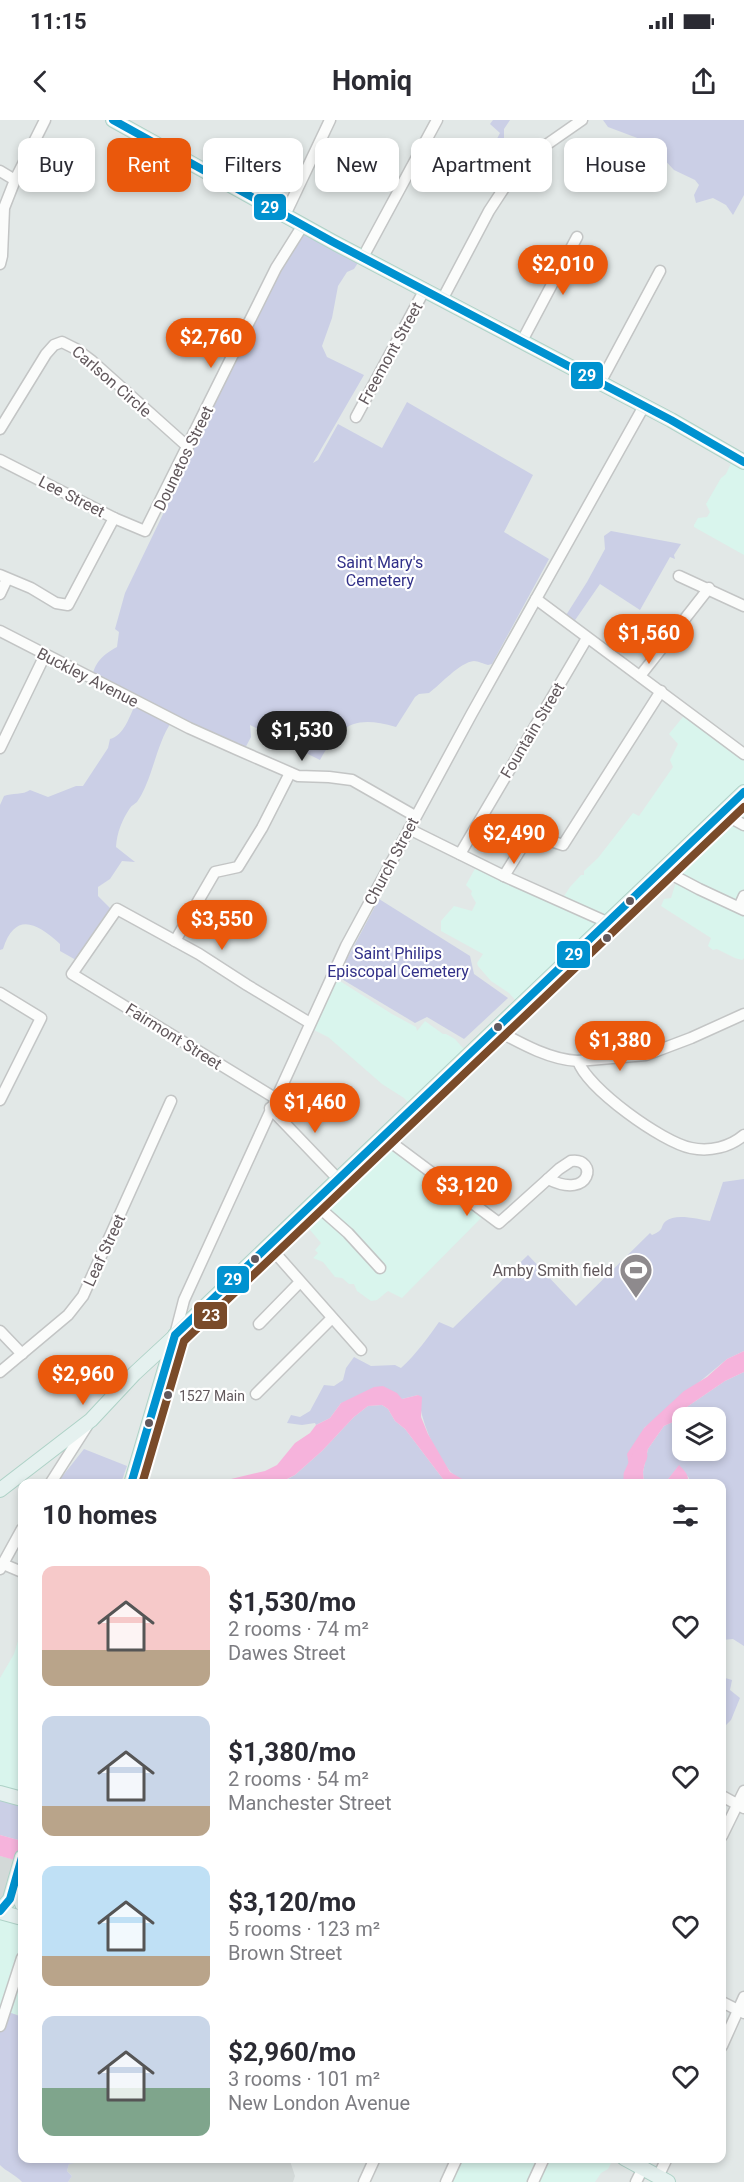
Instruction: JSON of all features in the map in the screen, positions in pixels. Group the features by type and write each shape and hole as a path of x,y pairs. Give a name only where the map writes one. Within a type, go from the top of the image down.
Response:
{"main road":[{"path":"113,120 744,462"},
{"path":"0,1490 91,1420 134,1374 744,792"},
{"path":"133,1479 176,1335"},
{"path":"0,1793 18,1798"},
{"path":"18,1873 10,1899 0,1911 18,1917"},
{"path":"17,1877 18,1882"},
{"path":"634,2163 663,2179"}],"street":[{"path":"0,264 4,208 15,180 45,120"},
{"path":"285,215 330,120"},
{"path":"363,257 437,120"},
{"path":"442,298 489,211 510,179 536,152 582,120"},
{"path":"0,171 15,180"},
{"name":"Dounetos Street","path":"145,531 276,268 303,225"},
{"path":"522,341 578,237"},
{"path":"600,383 660,271"},
{"name":"Freemont Street","path":"356,417 425,289"},
{"name":"Carlson Circle","path":"0,429 46,354 54,345 62,342 92,361 188,447"},
{"name":"Church Street","path":"176,1335 184,1300 346,946 415,816 644,406"},
{"name":"Lee Street","path":"0,460 114,518 145,531"},
{"path":"0,594 4,577 56,603 67,604 114,518"},
{"path":"679,576 744,606"},
{"path":"640,676 709,588"},
{"path":"536,599 744,754"},
{"name":"Buckley Avenue","path":"0,631 177,722 290,773 298,776 352,780 415,816"},
{"name":"Fountain Street","path":"460,854 586,638"},
{"path":"0,748 2,736 45,655"},
{"path":"504,876 530,834 562,845 661,691"},
{"path":"290,773 262,828 238,867 215,872 175,941 310,1023"},
{"path":"722,813 744,825"},
{"path":"409,829 504,876 609,923"},
{"path":"663,870 741,908 744,896"},
{"name":"Fairmont Street","path":"175,941 117,909 72,974 273,1103 339,1180"},
{"path":"0,993 41,1018 3,1085 0,1100"},
{"path":"496,1030 550,1055 568,1061 578,1061 646,1055 744,1014"},
{"path":"578,1061 582,1072 607,1096 645,1125 680,1144 691,1148 720,1148 744,1135"},
{"name":"Leaf Street","path":"0,1372 68,1315 83,1296 171,1101"},
{"path":"384,1137 499,1223 548,1179"},
{"path":"315,1203 348,1233 380,1268"},
{"path":"269,1246 361,1350"},
{"path":"259,1324 300,1282"},
{"path":"256,1394 332,1318"},
{"path":"0,1331 22,1354"},
{"path":"53,1479 91,1420"},
{"path":"18,1536 1,1567 18,1571"},
{"path":"726,1830 741,1806 744,1791"},
{"path":"726,1798 741,1806"},
{"path":"0,2026 18,1970"},
{"path":"726,2039 741,2011 744,1996"},
{"path":"726,2004 741,2011"},
{"path":"364,2182 373,2163"},
{"path":"446,2182 455,2163"},
{"path":"533,2182 542,2163"},
{"path":"663,2179 666,2163"},
{"path":"636,2182 643,2168"}],"shaded area":[{"path":"734,457 744,462 744,555 694,527 698,518 707,517 710,512 706,504 721,478 726,474"},
{"path":"687,712 744,755 744,958 742,960 717,949 713,950 708,946 711,938 661,906 664,899 671,898 677,879 663,871 520,1005 509,993 491,981 478,966 477,963 483,954 441,931 441,921 454,906 472,911 476,903 471,894 472,891 466,885 477,865 561,901 570,887 581,875 584,875 584,871 598,858 633,813 639,816 673,767 670,760 678,744 669,734"},
{"path":"332,976 416,1027 417,1031 425,1021 443,1034 455,1039 469,1055 413,1107 404,1098 382,1084 328,1037 308,1027"},
{"path":"382,1139 484,1215 402,1298 388,1291 377,1300 371,1301 357,1291 354,1284 335,1277 323,1262 313,1258 318,1253 315,1250 321,1243 300,1218"},
{"path":"744,1351 744,1372 725,1381 687,1407 672,1407 672,1422 664,1426 648,1449 644,1479 631,1479 627,1454 644,1428 684,1391 707,1377 727,1359"},
{"path":"383,1386 397,1393 402,1399 418,1395 422,1397 421,1417 428,1434 450,1472 462,1479 443,1479 405,1429 382,1405 368,1406 354,1417 322,1451 295,1475 287,1479 231,1479 265,1471 277,1465 295,1443 310,1433 316,1425 330,1418 341,1403 374,1387"},
{"path":"679,1465 688,1478 688,1479 668,1479"},
{"path":"18,1641 18,1799 0,1793 0,1678 14,1654"},
{"path":"0,1835 18,1840 18,1861 0,1856"},
{"path":"0,1856 18,1860 18,1868 0,1911"},
{"path":"18,1871 18,2015 0,2012 0,1911"},
{"path":"291,2163 295,2176 293,2182 68,2182 72,2176 67,2171 69,2164"},
{"path":"455,2163 611,2163 595,2182 453,2182 448,2179"}],"green space":[{"path":"493,120 510,120 504,129 504,138 497,138 500,133 490,124"},
{"path":"603,120 744,120 744,195 733,215 726,205 713,198 696,203 694,195 699,185 695,180 674,170 667,162 667,138 637,138 608,127"},
{"name":"Saint Mary's Cemetery","path":"304,225 363,255 338,286 332,318 322,346 327,357 364,375 313,463 318,460 338,424 382,448 407,402 533,475 504,532 549,559 492,664 474,661 463,665 429,693 415,697 396,727 370,722 350,726 335,738 320,760 250,725 251,737 243,752 172,721 160,744 143,792 127,813 119,831 116,847 135,862 122,861 110,879 98,887 98,896 111,909 76,960 60,951 60,944 43,930 27,924 20,925 14,930 3,949 0,950 0,805 4,796 7,795 30,790 48,797 76,786 83,786 108,748 110,739 119,734 126,724 136,703 92,680 94,669 104,656 117,647 119,632 115,629 125,593 179,481 173,478"},
{"path":"611,531 681,544 674,555 675,559 670,557 640,610 600,584 571,626 563,620 605,549 604,536"},
{"name":"Saint Philips Episcopal Cemetery","path":"379,899 470,956 474,974 508,998 464,1039 427,1017 415,1023 340,978 339,974"},
{"path":"744,1179 744,1351 727,1359 644,1428 631,1479 460,1479 443,1462 433,1444 425,1425 418,1395 402,1399 341,1403 330,1418 316,1425 315,1423 302,1425 287,1423 291,1415 300,1417 310,1411 324,1385 334,1386 343,1380 346,1368 354,1357 371,1366 395,1365 401,1368 439,1322 453,1328 528,1255 576,1306 650,1233 652,1235 661,1230 666,1221 675,1217 687,1217 710,1221 723,1182"},
{"path":"744,1372 744,1646 733,1639 726,1640 726,1479 689,1479 679,1466 668,1479 644,1479 648,1449 664,1426 672,1422 672,1461 726,1461 726,1407 687,1407 725,1381"},
{"path":"382,1405 388,1409 395,1421 405,1429 443,1479 288,1479 322,1451 354,1417 368,1406"},
{"path":"84,1449 127,1466 122,1479 60,1479"},
{"path":"726,1678 732,1680 730,1690 740,1698 731,1720 726,1725"},
{"path":"0,1793 18,1799 18,1840 0,1835"},
{"path":"6,2011 18,2016 18,2163 74,2163 69,2164 67,2171 72,2176 68,2182 22,2182 0,2165 0,2023"}],"waterway":[{"path":"631,1479 640,1456"}],"transit line":[{"name":"29","path":"113,120 333,242 671,420 744,462"},
{"name":"29","path":"132,1479 175,1335 744,792"},
{"name":"23","path":"143,1479 184,1341 744,807"},
{"name":"29","path":"0,1911 10,1899 18,1871"}],"place":[{"name":"Amby Smith field","path":"636,1299"},
{"name":"1527 Main","path":"168,1395"}]}
